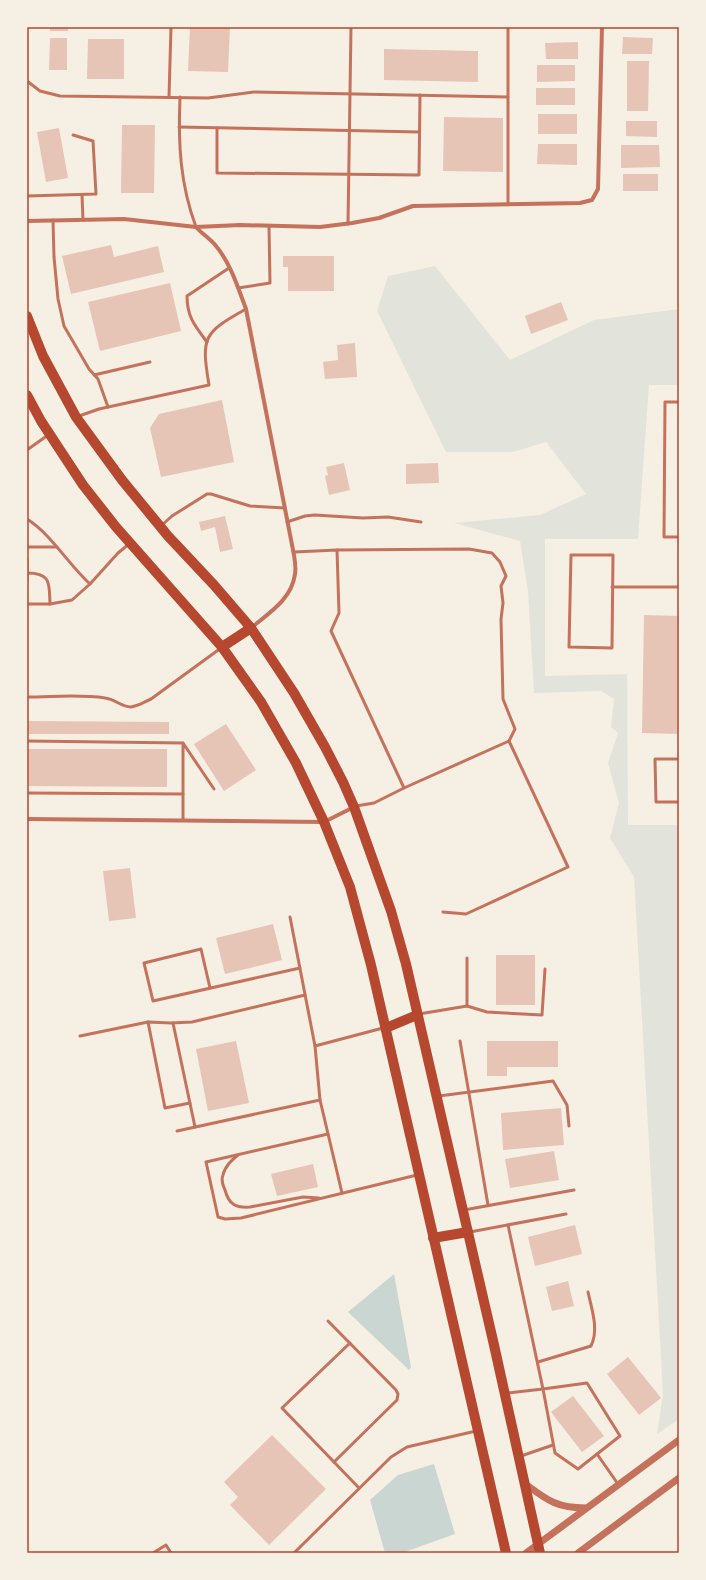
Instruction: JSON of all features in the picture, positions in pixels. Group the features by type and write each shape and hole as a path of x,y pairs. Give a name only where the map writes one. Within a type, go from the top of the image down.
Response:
{"main road":[{"path":"27,316 44,356 76,417 122,480 160,526 251,628 294,693 325,747 354,807 392,911 468,1232 539,1548"},
{"path":"27,395 50,435 83,485 130,543 222,647 262,702 296,763 324,822 352,893 372,965 506,1553"},
{"path":"222,647 251,628"},
{"path":"386,1028 417,1015"},
{"path":"433,1238 468,1232"}],"street":[{"path":"27,221 124,219 196,227 240,225 320,227 348,224 379,218 413,206 580,203 592,200 598,189 602,27"},
{"path":"196,227 215,244 220,252 238,288 246,310 294,552 295,574 291,590 280,604 251,628"},
{"path":"27,819 324,822 354,807"},
{"path":"526,1553 539,1548 586,1508 679,1440"},
{"path":"578,1553 679,1478"},
{"path":"524,1484 557,1505 568,1508 586,1508"}],"lane":[{"path":"169,97 171,27"},
{"path":"348,224 351,27"},
{"path":"508,27 508,204"},
{"path":"27,81 40,91 60,96 208,98 254,92 508,97"},
{"path":"218,128 217,173 419,175 420,95"},
{"path":"180,97 179,147 188,206 196,227"},
{"path":"179,127 419,132"},
{"path":"27,196 96,194 93,141 74,135"},
{"path":"82,195 83,220"},
{"path":"53,220 54,257 58,299 64,326 89,370 98,379 108,406"},
{"path":"238,288 270,283 269,226"},
{"path":"207,342 192,322 187,307 187,296 229,268"},
{"path":"76,417 108,406 209,385 205,358 207,342 214,329 246,310"},
{"path":"94,375 150,362"},
{"path":"679,402 665,402 664,537 679,537"},
{"path":"27,450 50,435"},
{"path":"160,526 172,516 207,494 250,506 285,508"},
{"path":"287,522 315,515 363,518 388,517 421,522"},
{"path":"27,519 37,525 77,572 90,584"},
{"path":"27,604 50,604 72,600 90,584 118,553 130,543"},
{"path":"27,547 56,547"},
{"path":"294,552 469,548 492,553 500,562 506,576 501,586 503,603 501,619 503,699 516,729 509,741 374,803 354,807"},
{"path":"337,550 339,613 331,631 404,788"},
{"path":"571,555 613,555 612,587 612,648 569,647 571,555"},
{"path":"27,572 38,573 45,576 49,583 50,604"},
{"path":"612,587 679,587"},
{"path":"27,697 97,697 111,699 122,706 139,706 151,699 222,647"},
{"path":"27,741 183,743"},
{"path":"443,912 466,914 568,867 509,741"},
{"path":"183,743 214,789"},
{"path":"183,743 183,820"},
{"path":"679,759 655,759 656,802 679,802"},
{"path":"27,793 183,794"},
{"path":"290,917 315,1046 320,1100 342,1193"},
{"path":"210,988 201,949 144,963 153,1001 300,968"},
{"path":"467,958 467,1006"},
{"path":"417,1015 467,1006 487,1012 542,1015 545,969"},
{"path":"80,1036 148,1022 192,1022 305,995"},
{"path":"148,1022 165,1108 190,1103"},
{"path":"173,1023 195,1127"},
{"path":"315,1046 386,1028"},
{"path":"460,1042 488,1205"},
{"path":"436,1096 553,1082 567,1105 569,1126"},
{"path":"177,1131 320,1100"},
{"path":"328,1134 206,1162 218,1216 225,1219 241,1218 419,1174"},
{"path":"238,1154 227,1166 222,1175 227,1199 234,1206 242,1208 250,1207 303,1196 323,1198"},
{"path":"462,1210 574,1190"},
{"path":"468,1232 566,1214"},
{"path":"504,1393 543,1389 587,1384 620,1436 578,1469 555,1453 553,1445 543,1389 538,1362 508,1225"},
{"path":"538,1362 591,1346 595,1338 595,1330 588,1292"},
{"path":"328,1321 396,1390 398,1394 397,1400 334,1462"},
{"path":"350,1343 282,1408 359,1488"},
{"path":"294,1553 390,1457 407,1447 478,1430"},
{"path":"518,1457 553,1445"},
{"path":"597,1454 619,1484"},
{"path":"153,1553 166,1545 171,1553"}],"shaded area":[{"path":"435,266 510,360 594,320 679,309 679,385 649,385 638,539 545,539 545,676 627,674 628,825 679,825 679,1419 657,1434 663,1394 634,877 610,838 619,803 608,763 618,733 611,727 614,699 601,691 534,693 528,591 520,541 454,523 540,515 586,494 546,442 513,452 446,452 377,311 388,276"},
{"path":"394,1274 411,1367 409,1370 348,1312"},
{"path":"434,1464 455,1534 402,1553 385,1553 370,1500 398,1475"}],"building":[{"path":"50,27 68,27 68,31 50,31"},
{"path":"190,27 230,27 228,72 188,71"},
{"path":"623,37 653,38 652,54 622,54"},
{"path":"50,38 67,38 67,70 49,70"},
{"path":"88,39 124,39 124,79 87,79"},
{"path":"578,42 578,59 546,59 545,43"},
{"path":"384,49 478,51 478,82 384,80"},
{"path":"627,61 649,61 648,111 627,111"},
{"path":"537,65 575,65 575,81 537,82"},
{"path":"536,88 575,88 575,105 536,105"},
{"path":"538,114 577,114 577,134 538,134"},
{"path":"444,117 503,118 503,172 443,171"},
{"path":"626,121 657,121 657,137 626,136"},
{"path":"122,125 155,125 154,193 121,193"},
{"path":"59,128 68,178 46,182 37,132"},
{"path":"538,144 577,144 577,165 537,164"},
{"path":"621,145 659,145 660,167 621,168"},
{"path":"623,174 658,174 658,191 623,191"},
{"path":"111,245 114,257 158,246 164,272 71,294 62,256"},
{"path":"283,256 334,256 334,291 288,291 288,267 283,267"},
{"path":"170,283 181,331 100,351 88,302"},
{"path":"561,302 568,320 531,334 525,316"},
{"path":"355,343 357,377 325,379 323,362 338,360 337,345"},
{"path":"222,400 234,462 161,477 150,428 159,414"},
{"path":"344,463 350,490 329,495 325,476 328,475 326,467"},
{"path":"438,463 439,483 406,484 406,464"},
{"path":"225,516 233,549 220,552 215,527 201,531 199,522"},
{"path":"27,558 29,558 29,582 27,582"},
{"path":"644,615 679,616 679,734 642,733"},
{"path":"27,721 169,722 169,734 27,734"},
{"path":"226,724 256,770 224,791 194,744"},
{"path":"27,749 167,749 167,787 27,786"},
{"path":"130,868 136,918 109,921 103,871"},
{"path":"273,924 282,960 225,974 216,938"},
{"path":"496,955 535,955 535,1005 496,1005"},
{"path":"236,1041 249,1103 208,1111 196,1049"},
{"path":"487,1041 558,1041 558,1067 507,1067 507,1076 487,1076"},
{"path":"561,1108 564,1145 503,1150 501,1113"},
{"path":"554,1151 559,1180 510,1188 505,1159"},
{"path":"313,1164 318,1187 277,1196 271,1174"},
{"path":"575,1225 582,1254 535,1266 528,1237"},
{"path":"568,1281 574,1306 552,1311 546,1287"},
{"path":"628,1357 661,1398 639,1415 607,1374"},
{"path":"573,1396 604,1436 582,1452 551,1412"},
{"path":"272,1435 326,1489 269,1545 230,1505 238,1497 224,1482"}]}
